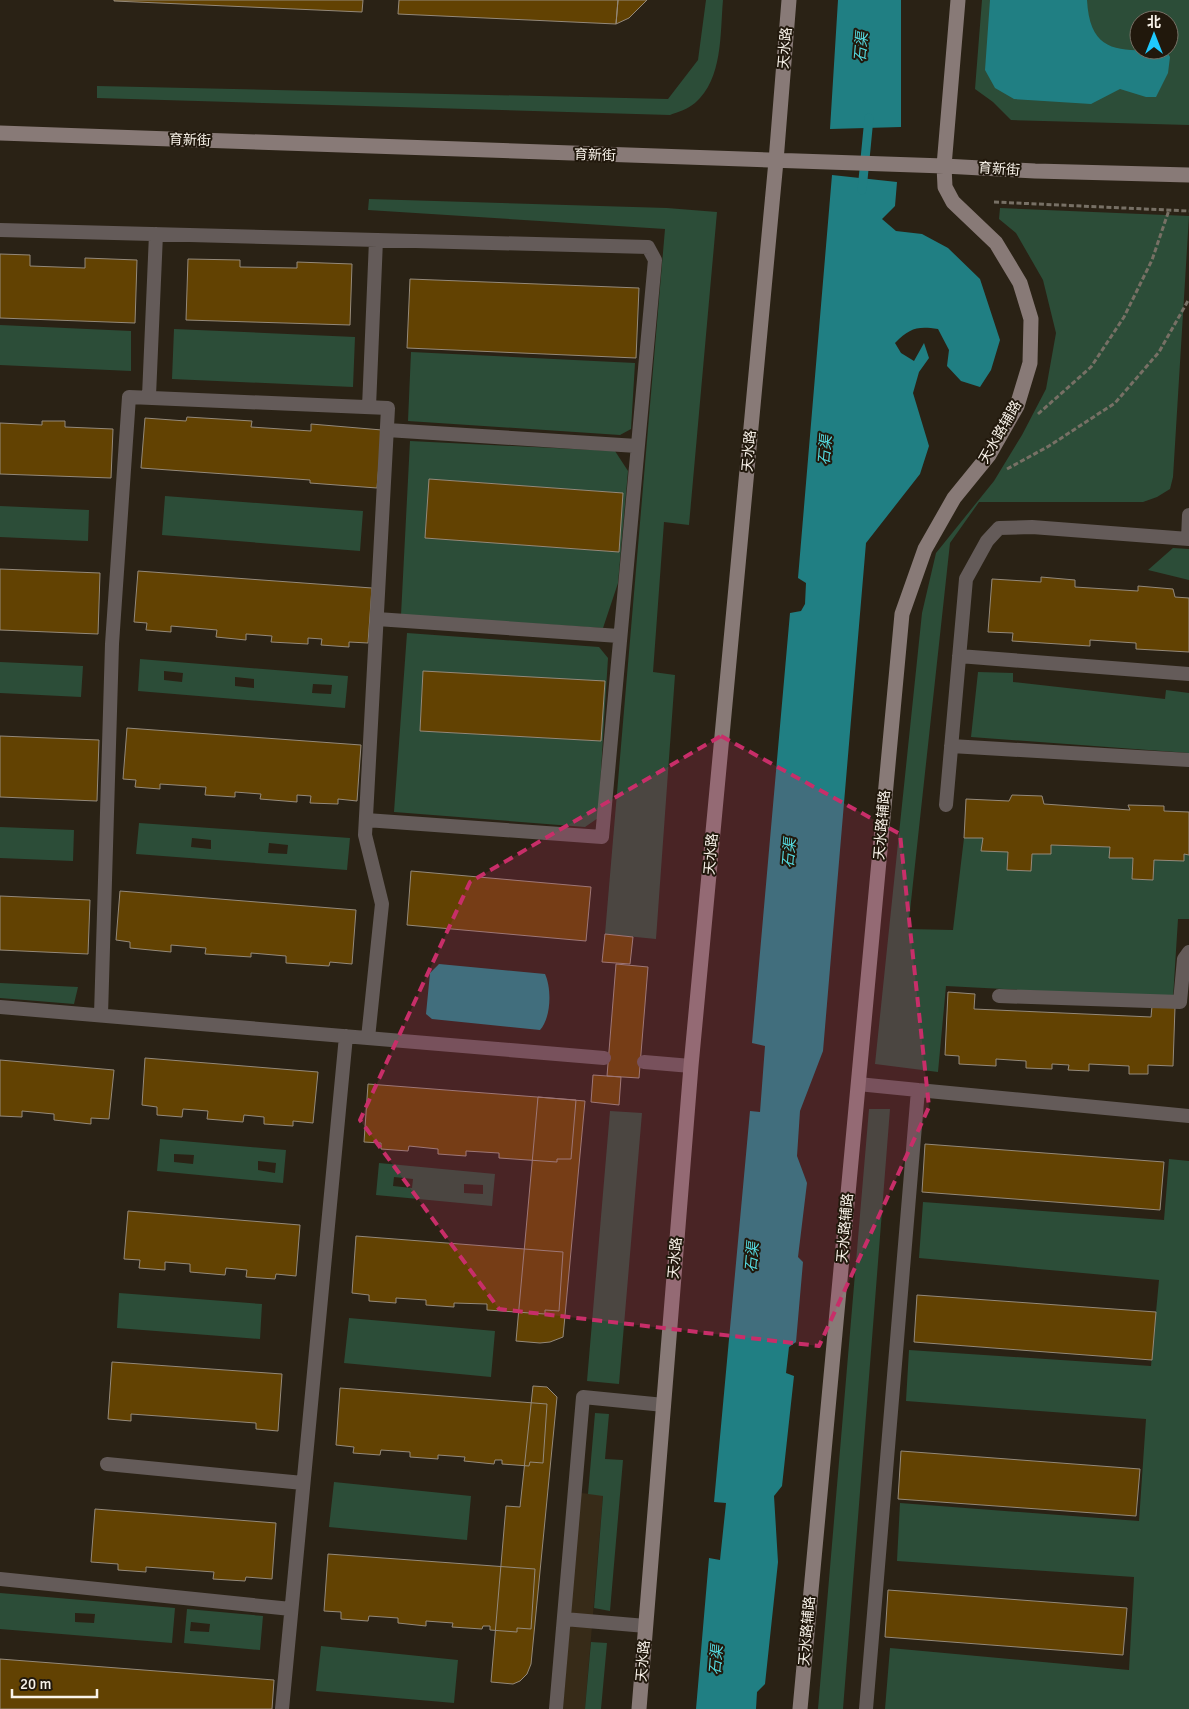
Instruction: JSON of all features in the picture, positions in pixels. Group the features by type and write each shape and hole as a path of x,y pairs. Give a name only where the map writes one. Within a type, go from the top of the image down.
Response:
{"street":[{"name":"天水路","path":"639,1709 691,1066 776,161 789,0"},
{"name":"天水路辅路","path":"800,1709 902,614 924,549 954,498 989,456 1017,406 1030,363 1031,318 1020,283 996,244 953,202 945,187 944,166 958,0"},
{"name":"育新街","path":"0,133 1189,175"}],"lane":[{"path":"0,230 648,247 655,260 602,836 366,820"},
{"path":"149,396 156,234"},
{"path":"369,407 376,240"},
{"path":"101,1016 112,644 129,397 149,396 388,408 365,835 382,904 368,1038"},
{"path":"387,430 637,446"},
{"path":"946,805 966,579 987,541 999,528 1032,527 1188,539 1189,515"},
{"path":"377,619 619,636"},
{"path":"959,656 1189,674"},
{"path":"951,746 1189,760"},
{"path":"998,996 1180,1002 1184,959 1189,952"},
{"path":"0,1007 604,1058"},
{"path":"282,1709 346,1036"},
{"path":"644,1062 691,1066"},
{"path":"858,1084 1189,1116"},
{"path":"866,1709 918,1090"},
{"path":"556,1709 584,1397 664,1405"},
{"path":"107,1464 303,1483"},
{"path":"0,1579 291,1608"},
{"path":"564,1619 646,1626"}],"path":[{"path":"994,202 1189,211"},
{"path":"1031,419 1092,367 1124,317 1152,260 1169,210"},
{"path":"1006,470 1049,446 1115,403 1159,352 1189,298"}],"highlighted area":[{"path":"721,736 900,834 929,1107 819,1346 499,1309 360,1120 470,882"}],"shaded area":[{"path":"580,1493 603,1495 585,1709 563,1709"}],"green space":[{"path":"706,0 723,0 718,55 711,82 695,103 686,109 670,115 97,98 97,86 668,99 698,60"},
{"path":"982,0 1189,0 1189,125 1011,120 993,102 975,89"},
{"path":"369,199 667,208 717,212 689,525 664,522 653,672 675,675 656,939 605,934 665,229 368,210"},
{"path":"1000,208 1189,216 1173,477 1170,489 1157,497 1143,502 979,502 950,543 908,929 953,930 964,838 983,838 1008,852 1008,870 1031,871 1032,854 1051,854 1051,845 1110,847 1110,858 1133,858 1132,879 1153,880 1154,860 1182,851 1189,853 1189,919 1178,919 1173,998 946,986 938,1072 875,1064 922,613 936,553 994,481 1022,435 1046,389 1056,333 1043,280 1016,233 999,219"},
{"path":"0,325 131,331 131,371 0,365"},
{"path":"174,329 355,337 353,387 172,379"},
{"path":"411,352 635,363 631,429 620,435 408,421"},
{"path":"410,441 615,451 628,471 618,583 603,628 401,615","holes":["430,479 623,493 619,552 426,538"]},
{"path":"165,496 363,511 360,551 162,535"},
{"path":"0,506 89,510 88,541 0,537"},
{"path":"1173,548 1189,549 1189,580 1148,570"},
{"path":"407,633 599,647 608,658 598,818 585,827 394,812","holes":["423,672 605,682 601,741 420,731"]},
{"path":"140,659 348,676 345,708 138,691","holes":["164,671 183,673 182,682 164,680","235,677 254,679 254,688 235,686","313,684 332,685 331,694 312,693"]},
{"path":"0,662 83,666 81,697 0,693"},
{"path":"978,672 1013,673 1013,682 1165,699 1166,690 1189,693 1189,753 971,737"},
{"path":"139,823 350,838 347,870 136,854","holes":["192,838 211,840 211,849 191,847","269,843 288,845 287,854 268,853"]},
{"path":"0,827 74,830 73,861 0,858"},
{"path":"0,983 78,987 74,1004 0,998"},
{"path":"869,1109 890,1109 843,1709 818,1709"},
{"path":"610,1111 642,1113 619,1384 587,1381"},
{"path":"160,1139 286,1150 283,1183 157,1171","holes":["174,1154 194,1155 193,1164 174,1162","258,1161 276,1163 275,1173 258,1170"]},
{"path":"1169,1159 1189,1161 1189,1709 885,1709 890,1648 1129,1670 1134,1577 897,1561 900,1503 1139,1521 1146,1419 906,1401 909,1350 1151,1366 1159,1280 919,1258 923,1202 1164,1220"},
{"path":"379,1163 495,1174 492,1206 376,1195","holes":["394,1177 413,1179 412,1188 393,1186","464,1184 483,1185 483,1194 464,1193"]},
{"path":"119,1293 262,1304 260,1339 117,1328"},
{"path":"349,1318 495,1331 491,1377 344,1363"},
{"path":"595,1413 609,1414 605,1459 623,1460 610,1611 594,1608 603,1496 588,1494"},
{"path":"334,1482 471,1496 467,1540 329,1527"},
{"path":"0,1593 175,1608 172,1643 0,1629","holes":["75,1613 95,1614 94,1623 75,1622"]},
{"path":"187,1609 263,1616 260,1650 184,1643","holes":["191,1622 210,1624 209,1632 190,1631"]},
{"path":"591,1642 607,1643 601,1709 585,1709"},
{"path":"321,1646 458,1660 454,1703 316,1691"}],"water":[{"path":"838,0 901,0 901,127 830,129"},
{"path":"990,0 1087,0 1089,19 1102,41 1112,46 1129,49 1129,60 1170,60 1168,73 1156,97 1146,97 1120,89 1091,104 1014,99 995,88 985,70"},
{"path":"832,175 897,182 895,206 882,219 896,231 922,234 948,248 980,279 1000,340 991,370 980,387 961,381 947,366 949,350 938,329 914,329 895,343 901,353 914,361 924,343 929,358 919,372 913,393 929,446 920,474 866,543 823,1051 800,1111 797,1156 807,1183 798,1257 803,1262 796,1342 789,1347 786,1373 794,1376 782,1486 774,1496 778,1562 765,1684 757,1692 756,1709 696,1709 709,1558 720,1560 726,1503 714,1502 750,1111 760,1112 765,1046 752,1043 790,613 801,611 805,604 806,583 798,578"},
{"path":"439,964 545,974 549,987 549,1003 544,1025 540,1030 432,1019 426,1014 430,973"}],"building":[{"path":"114,0 363,0 362,12 114,1"},
{"path":"399,0 618,0 616,24 398,14"},
{"path":"618,0 647,0 629,18 616,24"},
{"path":"0,254 30,255 30,266 85,268 85,258 137,260 135,323 0,318"},
{"path":"188,259 240,260 240,267 297,268 297,262 352,264 350,325 186,320"},
{"path":"410,279 639,288 636,358 407,348"},
{"path":"187,417 252,421 251,427 311,431 311,424 382,430 377,488 310,483 310,480 141,468 145,418 186,421"},
{"path":"42,421 65,421 65,427 113,429 111,478 0,474 0,423 42,425"},
{"path":"429,479 623,493 619,552 425,538"},
{"path":"0,569 100,573 98,634 0,630"},
{"path":"138,571 372,588 368,643 349,642 349,647 321,645 322,639 308,638 308,644 271,642 272,636 246,634 246,640 216,637 217,630 171,626 171,632 146,630 147,623 134,622"},
{"path":"1041,577 1075,580 1075,587 1138,591 1138,586 1173,589 1175,597 1189,598 1189,652 1136,649 1136,643 1090,640 1090,646 1012,641 1013,633 988,632 992,579 1041,582"},
{"path":"423,671 605,681 601,741 420,731"},
{"path":"127,728 361,745 357,801 338,799 338,804 310,803 311,796 297,795 297,802 260,799 261,794 235,792 235,797 205,795 206,787 160,784 160,789 135,787 136,780 123,779"},
{"path":"0,736 99,740 97,801 0,797"},
{"path":"1012,795 1042,796 1044,804 1130,810 1128,805 1164,806 1164,811 1189,812 1189,855 1184,854 1184,861 1154,860 1153,880 1132,879 1133,858 1109,858 1110,847 1051,845 1051,854 1032,854 1031,871 1007,870 1008,852 981,851 983,838 964,838 966,799 1009,801"},
{"path":"411,871 591,887 586,941 407,925"},
{"path":"120,891 356,910 352,964 330,962 329,966 286,963 286,956 251,953 251,957 205,954 206,948 171,945 171,952 130,948 130,942 116,940"},
{"path":"0,896 90,900 88,954 0,950"},
{"path":"605,934 633,937 630,964 602,962"},
{"path":"616,964 648,967 639,1078 607,1076"},
{"path":"948,992 975,994 974,1009 1151,1017 1152,1006 1175,1007 1173,1066 1148,1065 1148,1074 1129,1074 1129,1066 1089,1064 1089,1071 1068,1070 1069,1065 1052,1064 1052,1069 1026,1068 1026,1061 996,1059 996,1066 959,1064 959,1056 945,1055"},
{"path":"145,1058 318,1072 313,1123 293,1121 293,1126 264,1124 264,1117 244,1115 243,1122 207,1119 208,1111 183,1109 182,1117 157,1115 157,1107 142,1105"},
{"path":"0,1060 114,1070 109,1119 91,1118 91,1124 54,1120 54,1114 22,1111 22,1117 0,1116"},
{"path":"593,1075 621,1077 619,1105 591,1102"},
{"path":"368,1084 576,1100 571,1159 557,1159 557,1162 499,1158 499,1153 466,1151 466,1156 438,1154 438,1149 409,1146 408,1151 381,1149 381,1143 364,1142"},
{"path":"538,1097 585,1101 563,1337 550,1342 540,1343 516,1341"},
{"path":"925,1144 1164,1162 1160,1210 922,1192"},
{"path":"128,1211 300,1225 296,1276 276,1274 275,1279 246,1277 247,1270 226,1268 225,1275 190,1272 190,1264 165,1262 165,1270 139,1268 140,1260 124,1259"},
{"path":"356,1236 563,1252 559,1311 545,1310 545,1314 487,1310 487,1304 454,1303 454,1307 426,1305 426,1300 396,1298 396,1303 369,1301 369,1295 352,1293"},
{"path":"917,1295 1156,1312 1152,1360 914,1342"},
{"path":"112,1362 282,1374 278,1431 256,1429 256,1423 131,1414 131,1421 108,1419"},
{"path":"533,1386 547,1387 557,1397 531,1664 527,1674 520,1681 513,1684 491,1682 506,1506 520,1507"},
{"path":"340,1388 547,1404 543,1463 530,1462 529,1466 502,1464 502,1460 495,1460 494,1464 464,1461 465,1457 438,1455 438,1459 410,1457 410,1452 381,1450 380,1455 353,1453 354,1447 336,1445"},
{"path":"901,1451 1140,1469 1136,1516 898,1499"},
{"path":"95,1509 276,1523 272,1579 246,1577 245,1581 213,1579 214,1572 146,1567 146,1572 118,1570 118,1564 91,1562"},
{"path":"328,1554 535,1569 531,1629 517,1628 517,1632 490,1630 490,1626 483,1626 482,1629 452,1627 453,1623 426,1621 426,1626 398,1623 398,1618 369,1616 368,1621 341,1619 341,1612 324,1611"},
{"path":"888,1590 1127,1608 1123,1655 885,1637"},
{"path":"0,1659 274,1680 272,1709 0,1709"}],"waterway":[{"name":"石渠","path":"862,190 869,118"}]}
